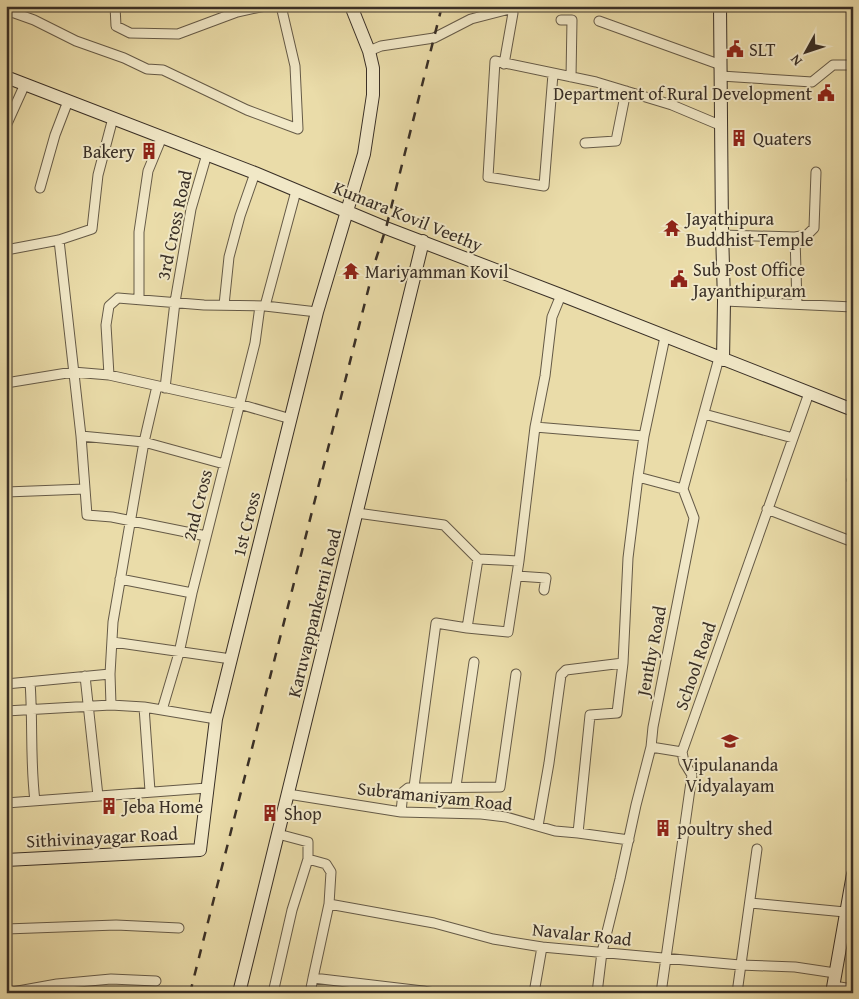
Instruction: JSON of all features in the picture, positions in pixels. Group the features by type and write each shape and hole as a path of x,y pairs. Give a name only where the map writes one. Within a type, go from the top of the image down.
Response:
{"street":[{"path":"114,6 116,26 130,33 178,34 237,12 265,6"},
{"path":"6,10 34,20 76,42 147,68 163,70 247,110 298,129 295,66 281,6"},
{"name":"1st Cross","path":"200,850 216,719 317,312 364,154 373,95 373,68 351,6"},
{"path":"638,477 683,489 721,359 724,301 720,6"},
{"path":"368,52 381,46 434,38 471,19 509,9 513,13 504,64"},
{"path":"561,20 572,20 571,77"},
{"path":"599,21 721,71 812,82 833,65 853,65"},
{"path":"553,74 544,186 488,177 495,61 596,82 672,105 722,126"},
{"name":"Kumara Kovil Veethy","path":"6,77 207,154 386,228 853,410"},
{"path":"6,126 25,84"},
{"path":"585,143 616,141 626,91"},
{"path":"40,188 55,135 68,101"},
{"path":"6,250 60,240 92,229 98,175 113,118"},
{"path":"139,299 139,232 148,171 162,137"},
{"name":"3rd Cross Road","path":"111,706 110,674 113,622 120,578 144,442 161,387 190,209 207,154"},
{"path":"722,235 795,237 807,234 814,228 816,172"},
{"path":"224,305 229,257 240,216 255,173"},
{"name":"2nd Cross","path":"162,710 178,653 255,343 262,306 296,191"},
{"path":"795,237 797,304"},
{"path":"60,240 81,436 87,515 112,517 206,536"},
{"name":"Karuvappankerni Road","path":"239,993 423,241"},
{"path":"414,787 436,623 508,632 519,561 535,427 552,317 561,295"},
{"path":"109,375 106,325 109,306 118,298 262,306 317,312"},
{"path":"724,301 853,307"},
{"path":"578,833 590,715 617,713 623,662 628,558 638,477 644,436 665,337"},
{"path":"6,383 73,372 109,375 239,404 290,419"},
{"name":"School Road","path":"682,752 809,393"},
{"path":"704,414 793,438"},
{"path":"535,427 644,436"},
{"path":"81,436 144,442 224,464"},
{"path":"6,492 85,489"},
{"name":"Jenthy Road","path":"597,993 602,952 651,747 694,518 683,489"},
{"path":"767,509 853,542"},
{"path":"357,513 444,525 478,559 519,561"},
{"path":"467,628 478,559"},
{"path":"517,576 546,578 544,590"},
{"path":"120,578 192,593"},
{"path":"112,642 178,653 231,659"},
{"path":"456,786 474,662"},
{"path":"538,826 561,675 566,670 623,662"},
{"path":"6,684 110,674"},
{"path":"401,812 403,792 408,788 500,787 516,674"},
{"path":"85,676 98,796"},
{"path":"30,682 32,778 35,801"},
{"path":"6,710 88,706 144,707 216,719"},
{"path":"144,707 150,791"},
{"path":"651,747 682,752 684,762 692,775 661,993"},
{"path":"6,803 207,788"},
{"name":"Subramaniyam Road","path":"288,794 401,812 506,816 556,831 629,840"},
{"path":"273,993 292,910 308,858 308,842 278,834"},
{"path":"737,993 757,849"},
{"name":"Sithivinayagar Road","path":"6,860 200,850"},
{"path":"308,858 326,864 332,872 329,904 310,993"},
{"path":"833,984 853,874"},
{"path":"750,903 848,906"},
{"name":"Navalar Road","path":"329,904 434,923 493,939 542,947 740,966 795,967 833,984 853,989"},
{"path":"6,929 116,925 179,928"},
{"path":"534,993 542,947"},
{"path":"313,978 434,993"},
{"path":"7,993 57,984 111,979 156,981"},
{"path":"57,984 61,993"}],"railway":[{"path":"190,993 442,6"}],"place":[{"name":"SLT","path":"735,49"},
{"name":"Department of Rural Development","path":"826,93"},
{"name":"Quaters","path":"739,138"},
{"name":"Bakery","path":"149,151"},
{"name":"Jayathipura Buddhist Temple","path":"672,228"},
{"name":"Mariyamman Kovil","path":"351,271"},
{"name":"Sub Post Office Jayanthipuram","path":"679,279"},
{"name":"Vipulananda Vidyalayam","path":"730,741"},
{"name":"Jeba Home","path":"109,806"},
{"name":"Shop","path":"270,813"},
{"name":"poultry shed","path":"663,828"}]}
